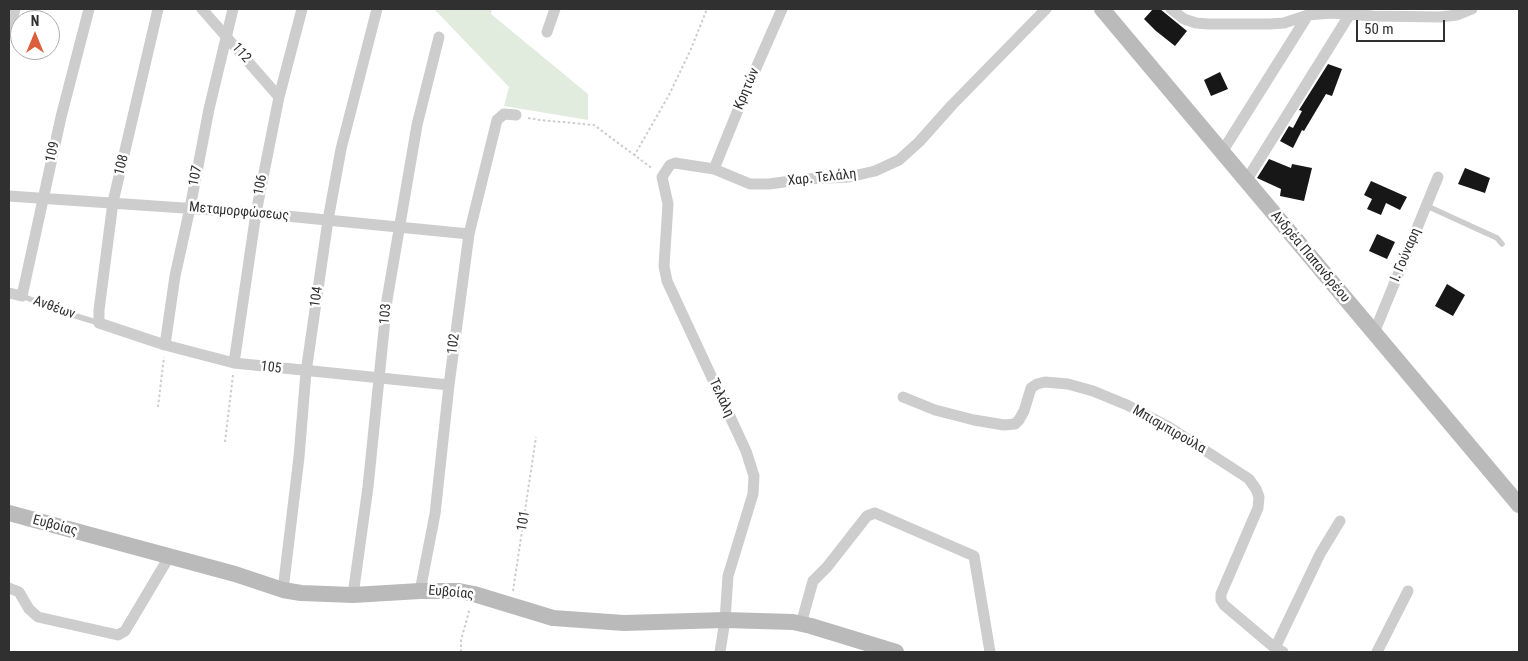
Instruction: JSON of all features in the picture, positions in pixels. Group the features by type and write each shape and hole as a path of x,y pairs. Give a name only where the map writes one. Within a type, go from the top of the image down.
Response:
{"street":[{"path":"9,33 15,9"},
{"name":"109","path":"22,296 61,117 89,9"},
{"name":"108","path":"99,323 113,202 158,9"},
{"name":"112","path":"202,9 279,97"},
{"name":"107","path":"165,345 175,276 190,208 208,109 233,9"},
{"name":"106","path":"234,363 256,212 279,97 302,9"},
{"name":"104","path":"284,590 299,457 306,372 328,220 344,140 377,9"},
{"path":"547,32 555,9"},
{"name":"Κρητών","path":"714,169 782,9"},
{"name":"Χαρ. Τελάλη","path":"662,177 670,165 675,163 714,169 750,184 849,177 874,171 899,160 919,142 952,105 1046,9"},
{"name":"Ανδρέα Παπανδρέου","path":"1102,9 1519,505"},
{"path":"1171,9 1184,19 1208,24 1270,24 1308,15 1331,13 1413,18 1440,17 1457,15 1472,9"},
{"path":"1246,181 1350,14"},
{"path":"1222,152 1308,15"},
{"name":"103","path":"353,595 368,487 387,300 417,125 439,37"},
{"name":"102","path":"420,591 435,514 449,384 469,234 497,120 504,114 516,115"},
{"name":"Τελάλη","path":"662,177 668,204 664,266 667,281 746,451 754,476 753,494 728,576 725,620 720,652"},
{"name":"Ι. Γούναρη","path":"1374,333 1438,177"},
{"name":"Μεταμορφώσεως","path":"9,196 256,212 469,234"},
{"name":"Ανθέων","path":"9,293 22,296"},
{"name":"105","path":"99,323 165,345 234,363 306,372 449,384"},
{"name":"Μπισμπιρούλα","path":"903,397 934,410 1004,425 1015,424 1019,420 1024,411 1031,388 1037,384 1045,382 1068,384 1093,391 1127,405 1169,427 1249,479 1256,488 1258,508 1221,594 1221,600 1224,605 1279,650"},
{"name":"Ευβοίας","path":"9,513 235,574 284,590 310,594 353,595 459,591 553,618 577,620 624,623 725,620 801,624 896,652"},
{"path":"801,624 813,581 827,567 867,516 875,513 974,556 990,652"},
{"path":"1279,650 1320,554 1340,521"},
{"path":"9,588 19,592 29,609 38,617 118,635 125,631 169,557"},
{"path":"1377,652 1408,591"}],"lane":[{"path":"1427,206 1497,238 1502,244"},
{"name":"Ανθέων","path":"22,296 99,323"}],"path":[{"path":"634,156 669,95 707,9"},
{"path":"516,115 540,120 594,125 662,177"},
{"path":"158,407 165,345"},
{"path":"226,442 234,363"},
{"name":"101","path":"511,605 536,437"},
{"path":"462,652 461,640 474,594"}],"green space":[{"path":"434,9 492,9 491,14 588,94 588,120 504,106 509,87"}],"building":[{"path":"1153,9 1160,9 1187,31 1175,46 1144,19"},
{"path":"1328,64 1342,69 1332,96 1326,94 1304,131 1302,130 1293,148 1280,141 1289,126 1293,128 1302,111 1299,110"},
{"path":"1220,72 1228,89 1211,96 1204,80"},
{"path":"1269,159 1291,168 1292,164 1312,168 1304,201 1280,196 1281,189 1257,178"},
{"path":"1465,168 1490,178 1485,193 1458,184"},
{"path":"1371,181 1407,197 1400,210 1386,203 1381,215 1367,209 1372,199 1364,195"},
{"path":"1377,234 1395,242 1387,259 1369,251"},
{"path":"1447,284 1465,295 1453,316 1435,306"}]}
